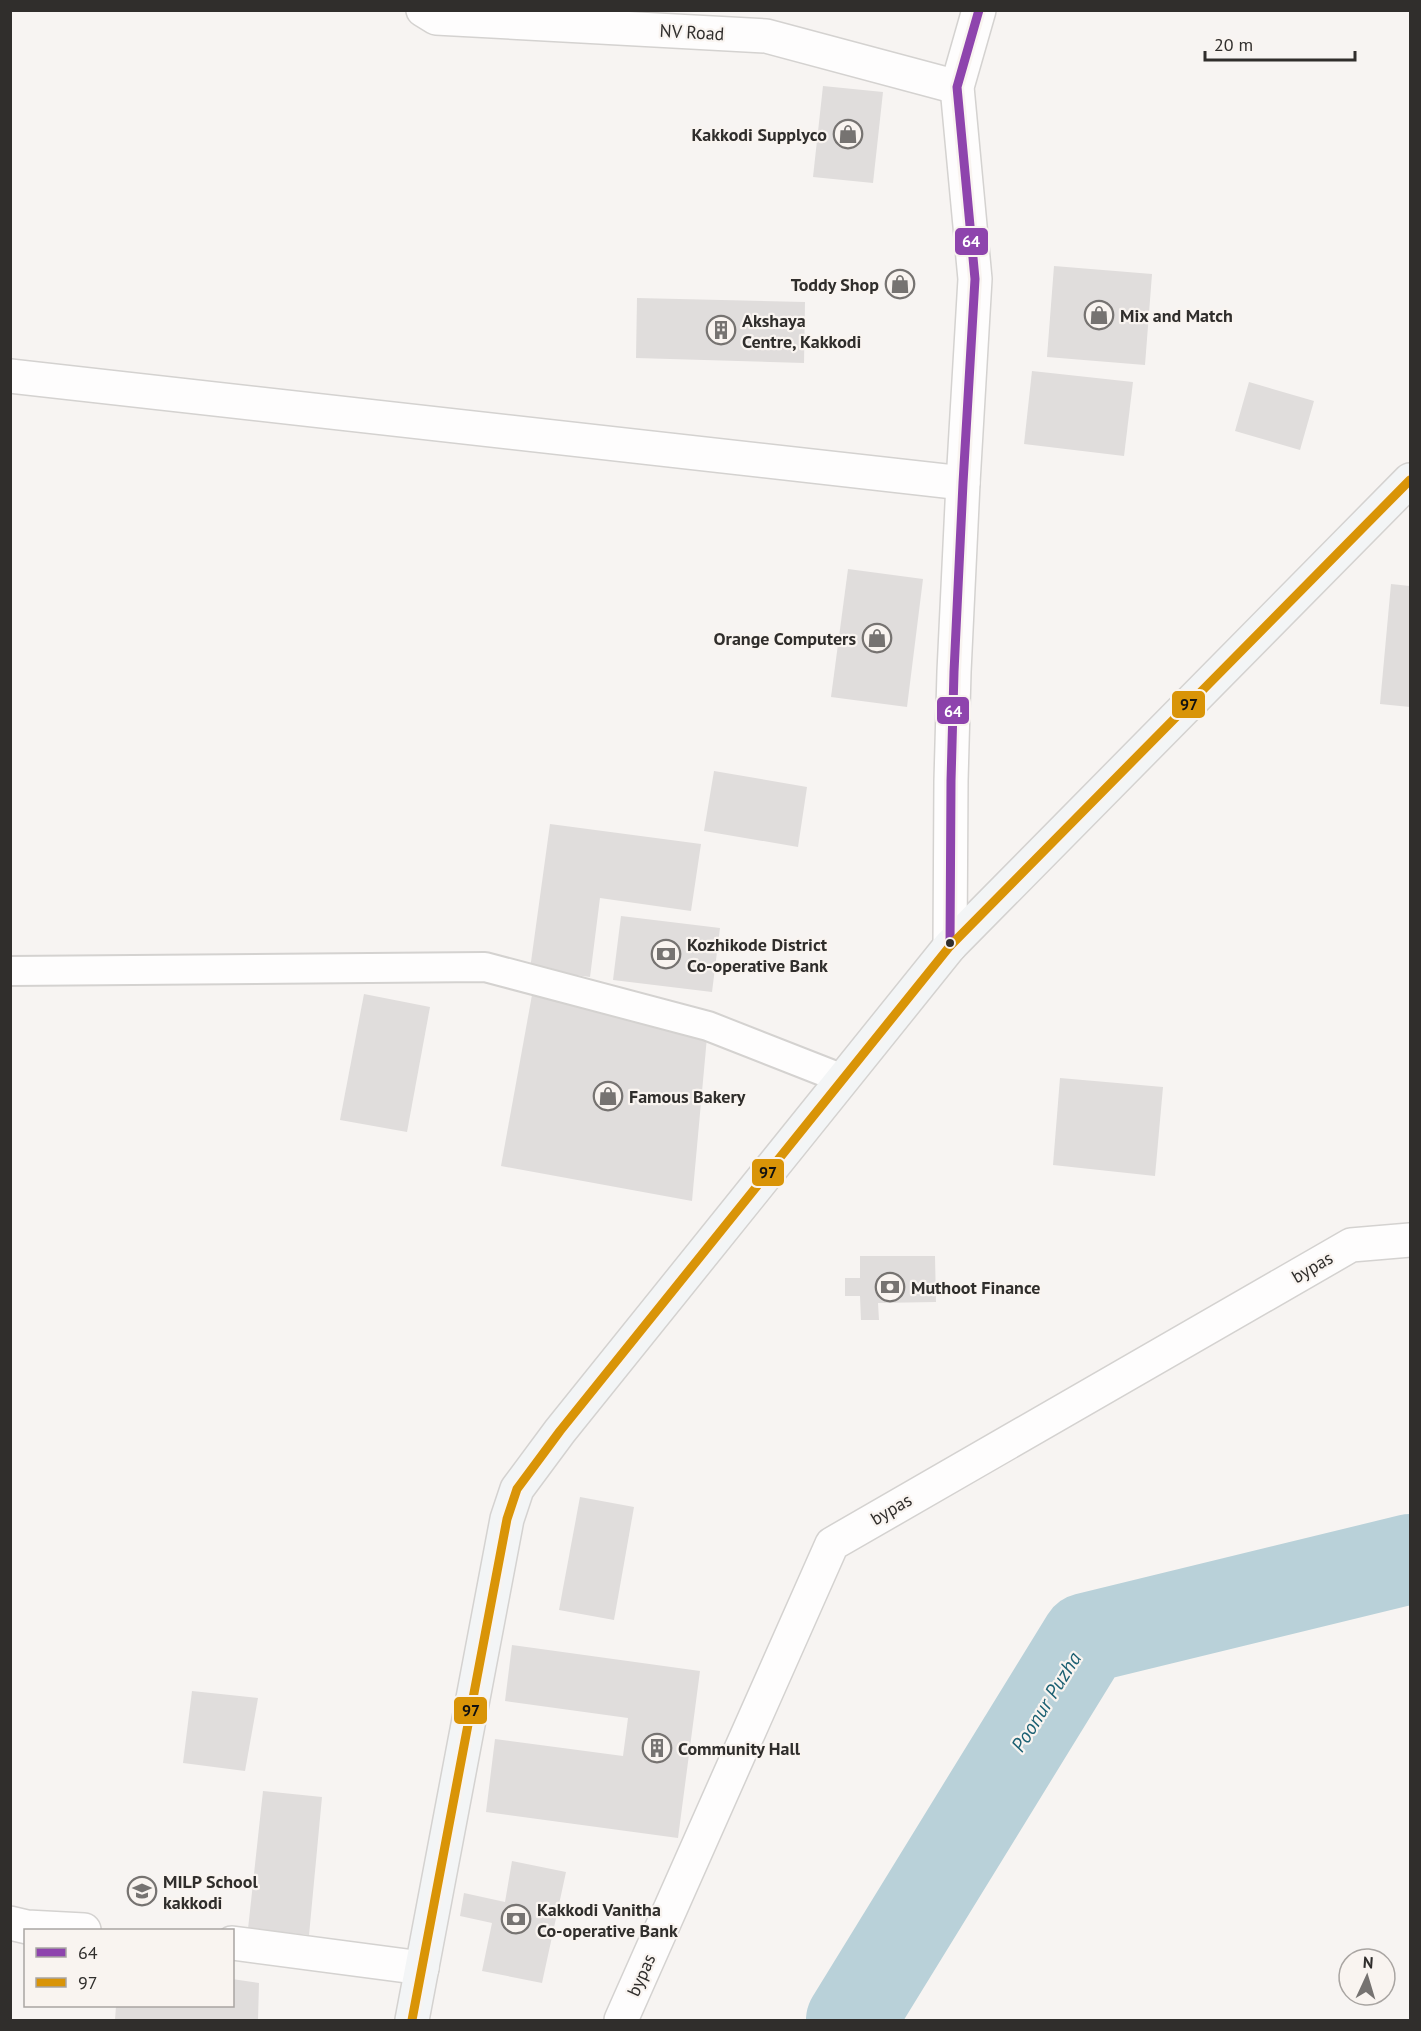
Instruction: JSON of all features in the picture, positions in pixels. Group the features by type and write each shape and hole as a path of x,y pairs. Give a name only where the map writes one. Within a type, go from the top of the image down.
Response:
{"main road":[{"path":"412,2020 507,1519 517,1488 560,1431 950,946 1410,480"}],"street":[{"name":"NV Road","path":"423,10 436,18 766,36 957,87"},
{"path":"950,946 951,770 963,483 975,279 957,87 979,10"},
{"path":"10,376 963,483"},
{"name":"bypas","path":"621,2020 832,1544 1351,1245 1410,1240"},
{"path":"10,1923 27,1928 56,1929"},
{"path":"234,1943 422,1968"}],"lane":[{"path":"10,971 485,967 708,1026 843,1079"}],"building":[{"name":"Kakkodi Supplyco","path":"823,86 883,92 873,183 813,177"},
{"name":"Mix and Match","path":"1054,266 1152,274 1145,365 1047,357"},
{"name":"Akshaya Centre, Kakkodi","path":"637,298 805,302 804,363 636,358"},
{"path":"1032,371 1133,382 1124,456 1024,444"},
{"path":"1249,382 1314,401 1300,450 1235,431"},
{"name":"Orange Computers","path":"848,569 923,579 907,707 831,697"},
{"path":"1391,584 1410,586 1410,707 1380,704"},
{"path":"714,771 807,787 798,847 704,831"},
{"path":"550,824 701,844 691,911 600,898 590,977 530,969"},
{"name":"Kozhikode District Co-operative Bank","path":"621,916 720,928 712,992 613,980"},
{"path":"364,994 430,1007 407,1132 340,1120"},
{"name":"Famous Bakery","path":"532,995 708,1026 692,1201 501,1166"},
{"path":"1060,1078 1163,1087 1155,1176 1053,1165"},
{"name":"Muthoot Finance","path":"860,1256 935,1256 936,1302 878,1303 879,1320 861,1320 860,1296 845,1296 845,1278 860,1278"},
{"path":"580,1497 634,1507 614,1620 559,1610"},
{"name":"Community Hall","path":"512,1645 700,1671 678,1838 486,1812 495,1739 623,1756 628,1718 505,1701"},
{"path":"192,1691 258,1698 245,1771 183,1763"},
{"path":"263,1791 322,1797 309,1935 248,1929"},
{"name":"Kakkodi Vanitha Co-operative Bank","path":"512,1861 566,1872 542,1983 482,1971 492,1923 460,1916 464,1893 505,1902"},
{"path":"234,1979 259,1983 258,2020 115,2020 116,2007 234,2007"}],"waterway":[{"name":"Poonur Puzha","path":"851,2020 1086,1638 1410,1559"}],"transit line":[{"name":"64","path":"950,946 954,672 975,279 957,87 979,10"},
{"name":"97","path":"412,2020 507,1519 517,1489 560,1431 950,946 1410,480"}],"place":[{"name":"Kakkodi Supplyco","path":"848,134"},
{"name":"Toddy Shop","path":"900,284"},
{"name":"Mix and Match","path":"1099,315"},
{"name":"Akshaya Centre, Kakkodi","path":"721,330"},
{"name":"Orange Computers","path":"877,638"},
{"name":"Kozhikode District Co-operative Bank","path":"666,954"},
{"name":"Famous Bakery","path":"608,1096"},
{"name":"Muthoot Finance","path":"890,1287"},
{"name":"Community Hall","path":"657,1748"},
{"name":"MILP School kakkodi","path":"142,1891"},
{"name":"Kakkodi Vanitha Co-operative Bank","path":"516,1919"}]}
